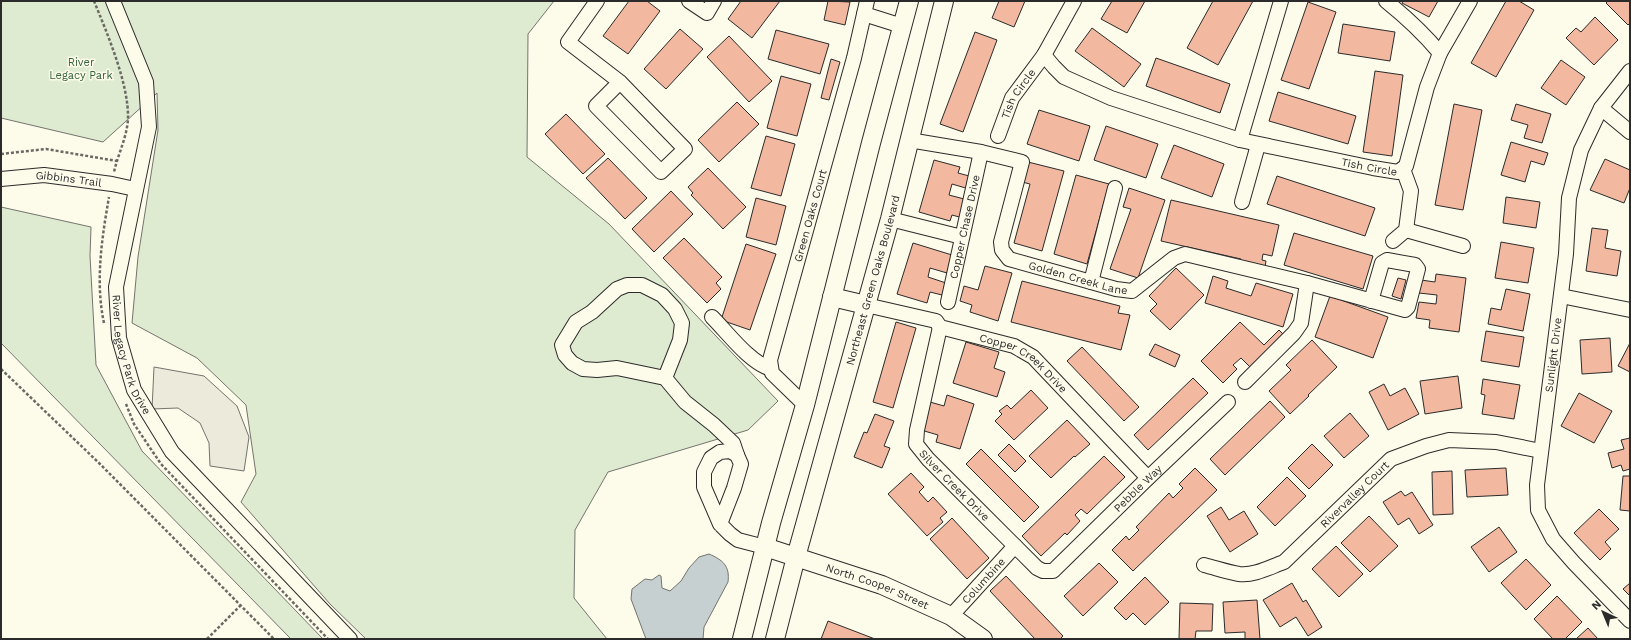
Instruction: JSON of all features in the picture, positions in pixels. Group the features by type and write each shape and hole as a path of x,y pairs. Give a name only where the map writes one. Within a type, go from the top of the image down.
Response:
{"main road":[{"path":"742,639 765,547 805,405 871,142 909,1"},
{"name":"Northeast Green Oaks Boulevard","path":"775,639 796,557 890,218 944,1"},
{"path":"832,298 866,306"},
{"name":"North Cooper Street","path":"765,547 882,584 951,616 983,639"}],"street":[{"name":"River Legacy Park Drive","path":"113,1 146,82 149,128 135,189 116,286 119,338 134,390 172,452 350,639"},
{"path":"597,1 568,42 620,82 685,149 661,172 596,106 620,82"},
{"path":"689,1 707,12 714,1"},
{"name":"Tish Circle","path":"998,136 1012,98 1044,55 1074,1"},
{"path":"1240,140 1281,1"},
{"path":"1386,1 1405,16 1426,36 1440,53"},
{"name":"Tish Circle","path":"1044,55 1064,77 1111,98 1258,145 1398,172 1406,166 1427,87 1440,53 1470,1"},
{"name":"Green Oaks Court","path":"771,369 770,360 854,58 865,7 902,26"},
{"name":"Sunlight Drive","path":"1630,70 1601,108 1581,150 1568,198 1566,254 1537,485 1538,510 1554,539 1574,563 1630,621"},
{"path":"1601,108 1630,132"},
{"name":"Golden Creek Lane","path":"909,140 981,152 1022,162 1001,242 1002,250 1009,259 1116,289 1132,292 1174,258 1186,254 1307,283 1371,301"},
{"path":"1242,202 1258,145"},
{"name":"Copper Chase Drive","path":"948,302 981,152"},
{"path":"1393,241 1406,230 1411,190 1402,170"},
{"name":"Gibbins Trail","path":"1,178 44,175 112,184 135,189"},
{"path":"1091,282 1115,188"},
{"path":"890,218 962,237"},
{"path":"1406,230 1463,246"},
{"path":"1245,382 1301,323 1307,283"},
{"path":"665,378 680,340 682,323 675,309 662,295 642,285 627,285 617,289 592,312 576,322 562,345 564,355 572,363 583,369 597,370 617,368 665,378 685,402 714,425 733,443 741,464 734,488 720,524"},
{"path":"1561,296 1630,310"},
{"name":"Copper Creek Drive","path":"866,306 936,321 940,327 1014,346 1033,357 1148,478"},
{"path":"712,317 751,358 763,366 771,369 772,373 805,405"},
{"name":"Silver Creek Drive","path":"940,327 917,430 916,444 928,459 1037,568 1047,572"},
{"name":"Pebble Way","path":"1047,572 1053,571 1228,402"},
{"name":"Rivervalley Court","path":"1204,565 1239,574 1250,574 1284,562 1390,459 1426,446 1449,440 1469,440 1496,442 1541,451"},
{"path":"737,455 730,451 720,452 711,458 704,472 704,487 720,524 738,540 765,547"},
{"name":"Columbine","path":"951,616 1015,546"}],"path":[{"path":"94,1 109,38 125,90 128,119 114,174"},
{"path":"1,154 46,149 117,161"},
{"path":"1,369 110,474 274,639"},
{"path":"207,639 241,605"}],"green space":[{"name":"River Legacy Park","path":"1,1 554,1 528,34 527,157 609,224 778,401 748,430 608,472 575,530 574,598 607,639 366,639 330,604 241,502 256,474 246,405 197,358 132,323 138,257 158,130 157,93 103,142 1,118"},
{"path":"1,207 91,227 90,256 96,365 142,451 323,639 291,639 1,343"}],"shaded area":[{"path":"154,367 204,376 237,406 249,437 244,471 210,466 209,443 200,423 178,408 152,409"},
{"path":"709,554 722,561 727,568 728,582 704,627 703,639 646,639 631,599 632,589 645,579 652,580 659,575 661,576 662,588 670,591 681,581 689,568 699,557"}],"building":[{"path":"629,1 647,1 660,11 628,54 603,36"},
{"path":"741,1 780,1 752,38 728,19"},
{"path":"828,1 850,2 845,25 824,20"},
{"path":"999,1 1025,1 1014,27 992,18"},
{"path":"1112,1 1145,1 1127,33 1101,19"},
{"path":"1213,1 1253,1 1218,65 1187,48"},
{"path":"1403,1 1438,1 1429,17 1402,3"},
{"path":"1506,1 1519,1 1534,10 1496,77 1471,63"},
{"path":"1608,1 1630,1 1630,23 1628,25 1606,3"},
{"path":"1308,2 1336,12 1309,89 1281,80"},
{"path":"1595,17 1618,40 1594,65 1566,38 1576,28 1581,32"},
{"path":"1343,24 1395,32 1390,61 1338,53"},
{"path":"1092,28 1141,64 1124,87 1075,51"},
{"path":"680,29 703,49 666,89 644,69"},
{"path":"776,30 829,44 820,74 768,59"},
{"path":"975,32 997,40 963,132 940,124"},
{"path":"729,36 772,81 749,102 707,57"},
{"path":"1156,58 1230,84 1220,113 1146,86"},
{"path":"831,59 840,62 829,100 821,98"},
{"path":"1561,60 1585,77 1566,105 1541,88"},
{"path":"1375,71 1403,75 1392,156 1363,152"},
{"path":"781,76 811,84 797,136 767,128"},
{"path":"1278,92 1356,116 1348,144 1269,121"},
{"path":"737,102 759,124 719,162 698,140"},
{"path":"1454,104 1482,110 1463,210 1435,205"},
{"path":"1516,104 1551,114 1542,143 1524,138 1528,125 1511,120"},
{"path":"1039,110 1090,126 1079,161 1027,144"},
{"path":"566,114 605,154 583,174 545,134"},
{"path":"1106,126 1158,144 1146,178 1094,160"},
{"path":"766,136 795,144 781,196 751,188"},
{"path":"1511,142 1548,153 1544,165 1531,161 1525,182 1501,175"},
{"path":"1174,145 1224,164 1212,197 1161,178"},
{"path":"608,158 647,198 625,219 586,178"},
{"path":"1605,159 1630,170 1630,188 1624,203 1590,190"},
{"path":"934,160 960,167 958,173 973,177 969,189 952,184 949,195 968,200 963,218 952,215 950,221 919,212"},
{"path":"1028,162 1064,171 1042,251 1014,243 1030,184 1022,182"},
{"path":"708,168 746,207 723,229 691,195 693,193 688,187"},
{"path":"1076,175 1109,184 1087,264 1054,254"},
{"path":"1277,176 1375,208 1365,236 1267,204"},
{"path":"1129,188 1165,200 1138,278 1110,269 1131,209 1123,207"},
{"path":"671,191 693,214 654,252 632,229"},
{"path":"1506,197 1540,202 1536,228 1503,223"},
{"path":"756,198 786,206 776,245 746,237"},
{"path":"1171,200 1279,225 1272,256 1263,254 1262,260 1266,261 1265,267 1240,261 1241,259 1161,241"},
{"path":"1592,228 1608,230 1605,248 1621,251 1617,276 1586,271"},
{"path":"1294,233 1373,256 1363,289 1284,265"},
{"path":"684,238 722,277 716,283 721,289 707,303 663,258"},
{"path":"1501,242 1534,248 1528,283 1495,278"},
{"path":"913,243 952,255 947,273 930,268 928,277 946,283 942,295 930,292 927,303 897,294"},
{"path":"746,244 776,254 750,330 721,320"},
{"path":"985,266 1012,273 998,321 970,312 972,305 960,301 964,286 978,290"},
{"path":"1176,268 1204,295 1170,330 1150,311 1157,304 1149,296"},
{"path":"1436,274 1466,278 1459,332 1429,328 1430,320 1416,318 1419,302 1436,304 1437,295 1419,293 1421,280 1435,282"},
{"path":"1213,276 1228,281 1226,288 1251,296 1256,283 1293,294 1283,327 1205,303"},
{"path":"1398,278 1406,280 1401,299 1392,296"},
{"path":"1022,281 1120,306 1118,313 1130,315 1121,350 1011,322"},
{"path":"1506,289 1530,294 1523,331 1488,324 1491,308 1501,310"},
{"path":"1330,296 1388,317 1373,358 1315,337"},
{"path":"896,322 916,328 893,408 873,402"},
{"path":"1240,322 1264,345 1279,330 1286,337 1253,370 1241,358 1233,365 1237,369 1223,383 1201,361"},
{"path":"1486,331 1524,337 1519,367 1481,361"},
{"path":"1610,338 1612,372 1582,374 1580,340"},
{"path":"1312,340 1337,367 1290,414 1269,391 1291,370 1286,365"},
{"path":"966,342 999,352 994,368 1005,372 997,397 953,383"},
{"path":"1630,343 1630,372 1618,366"},
{"path":"1155,344 1180,355 1175,367 1149,355"},
{"path":"1082,347 1139,407 1124,421 1067,361"},
{"path":"1458,376 1462,408 1425,414 1420,381"},
{"path":"1193,378 1208,393 1148,450 1134,435"},
{"path":"1483,379 1520,385 1514,419 1482,414 1485,395 1481,394"},
{"path":"1384,384 1390,396 1405,388 1419,414 1388,430 1369,392"},
{"path":"1031,390 1048,408 1014,440 995,421 1002,414 999,411 1007,405 1011,409"},
{"path":"1579,393 1612,411 1594,443 1561,426"},
{"path":"947,395 974,404 960,449 936,442 938,435 921,430 930,402 944,406"},
{"path":"1270,401 1285,417 1225,475 1210,459"},
{"path":"1350,413 1369,436 1344,458 1324,436"},
{"path":"875,414 894,421 884,446 890,448 882,468 854,457 864,432 867,433"},
{"path":"1067,420 1090,444 1075,457 1074,456 1051,478 1029,456"},
{"path":"1630,438 1630,469 1623,471 1621,465 1612,468 1608,453 1624,449 1621,440"},
{"path":"1009,444 1026,461 1015,472 998,455"},
{"path":"1312,444 1333,465 1309,489 1288,468"},
{"path":"981,449 1039,507 1024,522 966,464"},
{"path":"1104,456 1125,477 1087,514 1081,509 1075,515 1080,521 1067,535 1065,533 1041,556 1022,536"},
{"path":"1195,468 1217,490 1133,571 1112,550 1126,536 1129,540 1139,530 1136,527 1169,493 1173,498 1183,488 1179,484"},
{"path":"1506,468 1508,495 1467,497 1465,470"},
{"path":"1452,471 1453,514 1433,515 1432,472"},
{"path":"911,473 924,487 919,492 928,502 933,497 947,512 940,518 943,522 927,536 888,494"},
{"path":"1623,476 1630,476 1630,511 1620,510"},
{"path":"1287,477 1306,496 1275,526 1257,507"},
{"path":"1401,491 1405,496 1412,492 1433,525 1419,534 1409,518 1398,525 1383,502"},
{"path":"1221,507 1229,520 1244,511 1258,534 1230,552 1207,516"},
{"path":"1599,509 1619,529 1605,542 1611,549 1600,560 1574,533"},
{"path":"1369,516 1398,546 1370,572 1341,543"},
{"path":"952,518 989,558 967,579 930,539"},
{"path":"1499,527 1517,552 1489,572 1471,547"},
{"path":"1336,546 1363,574 1339,597 1312,569"},
{"path":"1526,559 1551,585 1526,610 1501,583"},
{"path":"1099,563 1118,582 1083,616 1064,596"},
{"path":"1006,576 1063,636 1060,639 1035,639 990,591"},
{"path":"1145,577 1169,602 1145,625 1133,613 1126,620 1114,608"},
{"path":"1292,583 1303,602 1306,600 1322,627 1308,636 1296,617 1280,627 1263,600"},
{"path":"1630,583 1630,596 1623,589"},
{"path":"1557,596 1582,622 1565,639 1553,639 1534,619"},
{"path":"1257,600 1260,639 1245,639 1245,632 1225,633 1223,602"},
{"path":"1180,603 1213,604 1212,631 1196,631 1195,639 1179,639"},
{"path":"828,621 875,639 821,639"},
{"path":"1588,628 1598,639 1576,639"}]}
